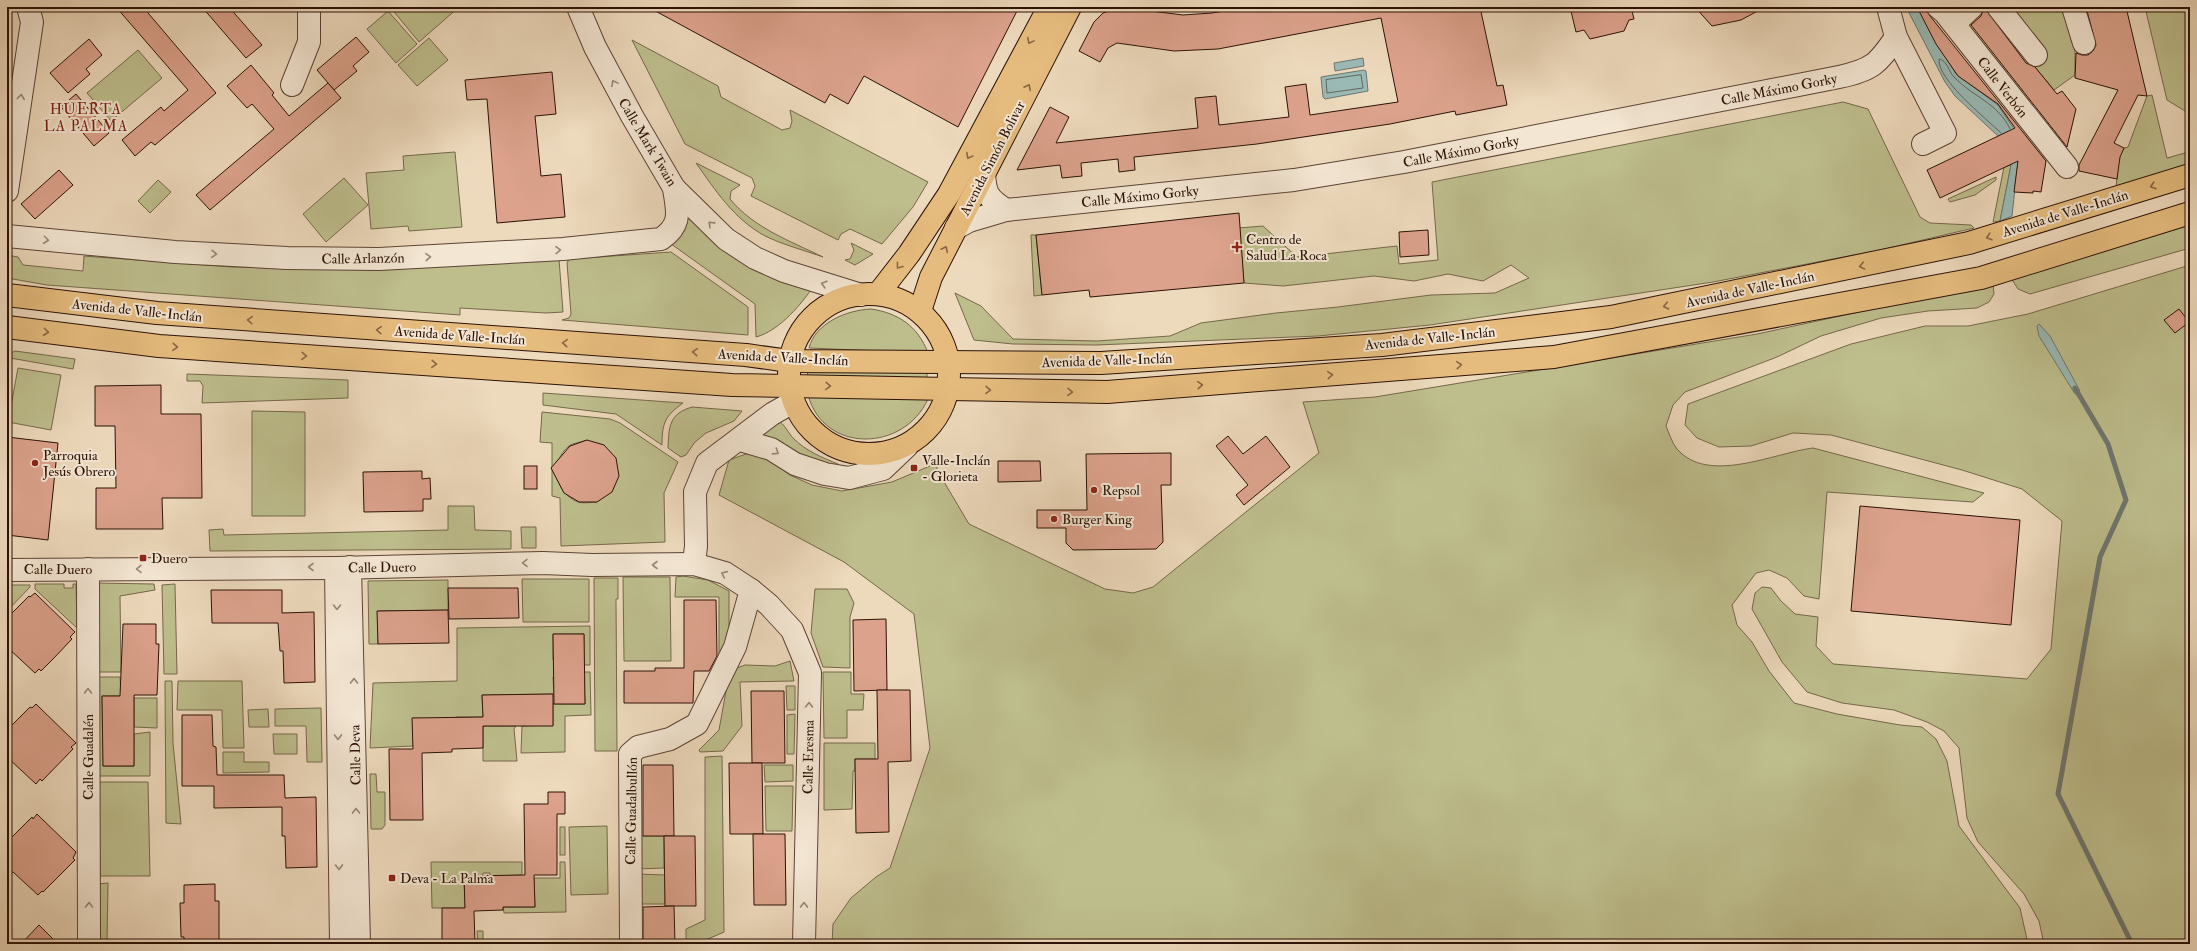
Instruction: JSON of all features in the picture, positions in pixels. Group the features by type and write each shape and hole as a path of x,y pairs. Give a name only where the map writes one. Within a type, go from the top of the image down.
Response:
{"main road":[{"name":"Avenida Simón Bolivar","path":"870,294 909,254 949,194 1048,7"},
{"name":"Avenida Simón Bolivar","path":"920,311 931,277 1070,7"},
{"name":"Avenida de Valle-Inclán","path":"7,296 157,313 746,355 789,361 1101,363 1382,345 1611,317 1969,243 2190,174"},
{"name":"Avenida de Valle-Inclán","path":"9,329 159,346 732,385 791,393 949,389 1107,392 1554,357 1981,278 2190,213"},
{"path":"870,294 900,300 920,311 940,334 950,363 949,389 938,418 928,431 907,446 880,455 853,454 827,444 806,426 791,393 789,361 795,342 805,324 820,310 837,300 870,294"}],"street":[{"path":"7,191 32,22 28,7"},
{"path":"292,85 309,42 310,7"},
{"name":"Calle Mark Twain","path":"578,7 602,61 674,188 726,239 755,258 784,271 870,294"},
{"path":"1888,7 1896,37 1945,133 1923,144"},
{"name":"Calle Verbón","path":"1938,7 1954,24 2067,168"},
{"path":"1954,24 1972,7"},
{"path":"1998,7 2036,55"},
{"path":"2073,7 2084,43"},
{"name":"Calle Máximo Gorky","path":"956,228 969,221 1006,210 1280,182 1420,159 1862,72 1881,60 1896,37"},
{"path":"984,172 985,191 993,202 1006,210"},
{"name":"Calle Arlanzón","path":"7,236 175,252 287,258 379,259 563,249 661,239 670,232 678,218 674,188"},
{"path":"694,564 696,546 695,492 707,463 740,440 772,414 791,393"},
{"path":"740,440 771,449 795,464 825,474 849,478 883,469 907,446"},
{"name":"Calle Duero","path":"7,570 343,567 543,563 592,565 694,564 725,573 752,590"},
{"name":"Calle Deva","path":"341,944 343,567"},
{"name":"Calle Deva","path":"343,567 359,944"},
{"name":"Calle Guadalén","path":"88,569 89,944"},
{"name":"Calle Guadalbullón","path":"631,944 630,754 638,747 670,739 697,724 735,647 752,590"},
{"name":"Calle Eresma","path":"752,590 769,605 792,630 810,673 804,944"}],"green space":[{"path":"390,7 459,7 419,42"},
{"path":"2016,7 2065,7 2075,41 2075,75 2054,90 2034,66 2044,57 2012,12"},
{"path":"2145,7 2179,7 2180,11 2190,10 2190,114 2167,100"},
{"path":"388,11 417,44 396,63 367,29"},
{"path":"429,38 448,60 417,86 398,65"},
{"path":"632,40 718,86 721,97 782,130 790,128 792,121 790,110 928,182 913,207 882,244 850,229 841,234 838,240 751,196 755,186 752,178 685,144"},
{"path":"138,50 162,78 111,121 87,93"},
{"path":"2152,95 2167,158 2185,153 2190,146 2190,167 2116,188 2119,157 2124,148 2128,147 2147,96"},
{"path":"1843,102 1868,109 1920,217 1930,223 1971,225 1974,228 1880,250 1713,282 1430,325 1318,336 1096,345 1013,344 974,340 955,293 981,306 1013,339 1097,341 1170,336 1201,323 1276,313 1431,295 1495,293 1529,278 1511,265 1483,281 1448,274 1414,281 1374,276 1283,286 1244,283 1239,228 1263,226 1297,257 1397,246 1399,264 1438,260 1432,182"},
{"path":"455,152 462,227 409,231 408,226 371,229 366,173 404,170 403,156"},
{"path":"696,163 740,185 731,191 730,199 750,218 773,233 823,257 779,242 754,229 735,213 726,203"},
{"path":"2011,165 2000,221 1993,222 2004,167"},
{"path":"1996,177 1996,180 1975,195 1950,202 1948,199"},
{"path":"344,178 368,205 326,242 303,214"},
{"path":"158,180 171,192 150,213 138,201"},
{"path":"681,211 811,290 794,311 780,324 772,330 756,337 755,304 667,241"},
{"path":"2190,225 2190,248 2030,294 2018,289 2011,278"},
{"path":"1031,235 1036,235 1042,295 1034,296"},
{"path":"851,243 873,254 855,265 845,260 850,259 854,250"},
{"path":"671,252 748,307 748,335 562,320 569,318 571,314 567,263 569,259"},
{"path":"7,255 18,257 23,265 83,271 84,256 232,267 379,270 559,259 563,312 546,313 460,308 460,315 47,285 7,278"},
{"path":"2190,265 2190,944 2044,944 2039,921 2024,894 1978,842 1967,818 1959,748 1944,731 1927,722 1894,710 1842,703 1807,692 1782,662 1752,609 1755,593 1762,587 1771,588 1781,601 1795,614 1818,617 1816,646 1833,664 2027,679 2051,649 2062,521 2022,489 1962,470 1831,435 1793,433 1751,446 1719,447 1697,438 1685,425 1688,404 1851,344 1925,326 1968,326 2028,314"},
{"path":"1993,283 1994,294 1989,302 1977,308 1928,311 1881,318 1821,336 1777,357 1685,392 1673,405 1666,426 1677,449 1690,459 1706,465 1723,466 1742,464 1813,448 1984,493 1973,502 1827,492 1819,599 1804,596 1787,578 1769,570 1756,573 1732,605 1737,625 1752,642 1769,671 1794,703 1837,714 1900,725 1922,727 1936,739 1947,761 1959,826 2020,908 2028,944 832,944 833,924 851,898 876,877 890,868 930,748 914,614 844,562 719,495 729,460 746,454 762,455 790,475 812,485 842,491 892,482 937,463 937,470 969,524 1105,589 1133,593 1153,587 1319,453 1303,402 1375,397 1757,334"},
{"path":"871,309 890,314 906,322 919,335 928,353 809,348 812,339 825,325 842,315"},
{"path":"15,351 75,359 73,369 10,358 7,374 7,355"},
{"path":"18,368 61,375 51,430 8,422"},
{"path":"807,370 927,372 927,381 808,377"},
{"path":"187,374 348,380 348,398 202,403 203,386 200,381 187,381"},
{"path":"543,393 683,403 668,416 664,425 662,445 616,414 543,405"},
{"path":"808,395 928,399 917,416 901,429 884,437 865,439 847,436 830,428 817,414"},
{"path":"692,407 742,411 734,421 706,433 695,442 686,455 681,457 668,448 670,427 675,417 679,413"},
{"path":"252,411 305,412 305,516 252,516"},
{"path":"542,412 610,419 620,423 678,462 664,493 665,542 561,546 560,498 552,496 552,443 540,442","holes":["587,440 597,502 580,503 570,498 564,492 557,477 557,468 563,453 569,446"]},
{"path":"777,420 784,426 794,439 809,451 838,464 837,471 757,440"},
{"path":"448,506 474,506 475,530 511,531 511,549 210,551 209,530 223,529 224,535 448,530"},
{"path":"521,527 536,527 536,548 522,548"},
{"path":"683,576 708,580 729,591 729,643 719,653 719,597 675,597 676,577"},
{"path":"623,577 670,577 671,661 624,661"},
{"path":"594,578 618,578 618,599 616,599 617,751 595,751"},
{"path":"522,579 589,579 589,622 523,622"},
{"path":"448,580 448,610 378,611 378,644 369,644 368,581"},
{"path":"94,583 154,584 155,590 120,596 121,672 94,672"},
{"path":"35,584 64,584 64,588 73,588 73,584 76,584 77,628 35,589"},
{"path":"175,584 177,674 164,674 162,585"},
{"path":"7,585 30,585 30,587 7,611"},
{"path":"815,589 847,589 854,603 850,617 850,668 823,667 811,633"},
{"path":"590,626 590,665 584,665 584,634 553,634 553,660 555,661 556,677 553,677 554,694 482,695 483,717 456,717 456,720 413,718 413,746 370,748 373,683 457,681 457,628"},
{"path":"790,661 794,681 740,682 742,726 723,751 700,752 699,750 719,730 728,680 734,669 745,665 775,666"},
{"path":"584,672 590,672 591,715 565,716 565,752 521,753 522,726 553,725 553,704 585,704"},
{"path":"823,672 851,672 851,694 864,694 863,710 847,710 847,738 824,738"},
{"path":"94,677 120,677 121,696 102,696 103,766 134,766 134,734 150,732 150,776 96,776"},
{"path":"165,681 172,681 173,743 181,824 166,823"},
{"path":"178,681 242,681 244,748 223,748 222,710 177,710"},
{"path":"786,686 795,686 795,710 787,710"},
{"path":"134,698 157,698 157,728 134,727"},
{"path":"321,708 322,762 307,762 306,726 275,726 275,709"},
{"path":"268,709 269,727 249,727 248,710"},
{"path":"795,714 794,754 787,754 787,715"},
{"path":"483,726 516,726 514,729 517,761 483,761"},
{"path":"273,734 297,734 297,754 274,754"},
{"path":"824,743 875,743 875,759 855,759 855,771 853,771 852,809 824,810"},
{"path":"223,752 244,752 244,762 269,762 269,772 223,773"},
{"path":"722,756 724,932 708,939 708,944 686,944 686,929 705,920 705,757"},
{"path":"764,765 793,765 793,781 765,782"},
{"path":"370,774 376,774 377,792 385,792 385,825 382,829 371,829"},
{"path":"98,782 148,782 150,876 100,876"},
{"path":"765,786 793,786 792,831 766,831"},
{"path":"607,826 608,894 571,895 569,827"},
{"path":"560,827 565,827 565,855 560,855"},
{"path":"635,836 664,836 664,868 636,869"},
{"path":"431,862 522,862 522,875 490,876 490,873 483,873 483,876 464,876 465,908 432,908"},
{"path":"560,862 565,862 566,912 504,913 503,907 535,907 534,878 560,878"},
{"path":"636,874 665,875 665,904 636,904"},
{"path":"108,883 107,944 98,944 97,884"},
{"path":"477,931 483,931 483,944 478,944"}],"water":[{"path":"1906,7 1917,7 1956,74 1998,105 2014,129 2018,161 2012,216 2000,221 2011,165 1998,136 1955,96 1945,82"},
{"path":"1363,58 1364,66 1335,71 1334,63"},
{"path":"1364,70 1366,71 1368,91 1325,99 1323,97 1321,77"},
{"path":"2039,324 2050,336 2080,391 2075,394 2039,336 2037,326"}],"building":[{"path":"116,7 143,7 216,93 155,145 151,142 135,156 122,140 161,107 164,111 188,90"},
{"path":"202,7 229,7 262,45 246,58"},
{"path":"648,7 1019,7 958,127 864,76 848,104 830,94 825,103"},
{"path":"1119,7 1183,15 1212,13 1247,7 1480,7 1497,86 1503,85 1507,105 1456,115 1455,111 1390,124 1257,144 1134,157 1135,170 1119,172 1118,159 1081,163 1082,176 1062,178 1060,165 1017,170 1050,107 1069,117 1056,143 1198,128 1195,98 1216,96 1219,125 1289,117 1285,87 1306,84 1310,115 1398,102 1381,18 1218,49 1174,51 1117,43 1108,48 1100,62 1079,51 1094,22 1103,13"},
{"path":"1570,7 1631,7 1634,19 1629,20 1624,31 1590,39 1584,30 1576,32"},
{"path":"1695,7 1765,7 1741,20 1712,26"},
{"path":"1917,7 1926,7 1930,16 2046,161 2041,192 2014,192 2018,161 1940,198 1927,170 2015,128 1998,104 1958,76 1936,44"},
{"path":"1984,7 2026,63 2035,67 2057,94 2062,91 2076,109 2067,147 1971,25 1981,16"},
{"path":"2086,7 2126,7 2147,96 2138,95 2114,143 2124,148 2120,157 2117,179 2079,171 2079,165 2118,90 2075,78 2076,53 2088,55 2093,51 2096,45"},
{"path":"356,37 369,52 353,66 357,71 334,90 317,70"},
{"path":"89,39 102,55 86,69 90,74 68,93 50,73"},
{"path":"251,65 274,93 272,95 289,116 328,83 341,98 210,210 196,195 274,129 252,104 247,108 227,86"},
{"path":"552,72 556,114 535,116 541,176 561,174 565,217 497,223 487,99 467,100 465,80"},
{"path":"76,94 109,133 94,146 61,107"},
{"path":"59,170 73,185 35,219 21,204"},
{"path":"1239,213 1244,283 1090,297 1089,290 1042,295 1036,235"},
{"path":"1428,230 1429,255 1400,257 1399,232"},
{"path":"2179,309 2189,322 2175,333 2164,320"},
{"path":"161,385 161,414 201,414 202,498 162,498 163,529 96,529 96,488 116,488 115,426 95,426 95,386"},
{"path":"1228,436 1243,454 1266,436 1290,467 1244,505 1236,495 1248,485 1216,446"},
{"path":"7,437 58,443 48,540 7,535"},
{"path":"587,440 604,445 616,458 619,476 612,492 597,502 579,502 564,493 551,468 570,446"},
{"path":"1171,453 1171,485 1161,485 1163,542 1156,549 1073,550 1066,543 1066,528 1037,528 1037,510 1087,510 1086,454"},
{"path":"998,461 1040,461 1041,481 998,482"},
{"path":"524,466 537,466 537,489 524,489"},
{"path":"422,471 422,479 430,478 431,499 423,499 423,511 364,512 363,472"},
{"path":"1860,506 2020,520 2011,625 1851,611"},
{"path":"448,588 518,588 519,618 449,619"},
{"path":"211,590 282,590 282,613 314,612 315,682 284,683 283,651 280,651 278,623 212,623"},
{"path":"35,593 75,632 70,637 72,639 52,660 41,671 39,669 35,673 7,647 7,618 29,596 30,597"},
{"path":"684,600 716,600 717,656 709,671 694,671 693,703 624,703 624,671 655,671 655,668 684,668"},
{"path":"448,610 449,643 378,644 377,611"},
{"path":"886,619 887,690 854,691 853,620"},
{"path":"123,624 156,624 156,644 159,644 157,695 134,695 134,766 103,766 102,696 120,696"},
{"path":"553,634 584,634 585,704 554,704"},
{"path":"877,690 910,690 911,761 888,762 889,832 856,833 855,759 878,759"},
{"path":"751,691 784,691 785,763 752,763"},
{"path":"553,694 553,726 483,726 483,748 452,749 452,752 422,753 423,820 390,820 389,749 413,749 412,718 483,717 482,695"},
{"path":"36,704 76,743 71,747 73,749 42,781 40,779 36,784 7,757 7,730 30,707 32,708"},
{"path":"182,715 212,715 213,746 216,747 217,775 284,775 285,798 316,797 317,867 286,868 285,836 282,836 282,807 214,808 214,786 182,786"},
{"path":"729,763 762,763 763,834 730,834"},
{"path":"643,765 673,765 674,836 643,836"},
{"path":"548,792 565,792 565,814 557,814 557,875 534,875 535,907 503,907 503,910 474,911 475,944 442,944 442,908 465,908 464,876 525,875 524,804 548,804"},
{"path":"37,814 76,852 73,858 75,860 43,892 42,891 38,895 13,872 7,874 7,842 32,817 33,819"},
{"path":"753,834 785,834 786,905 754,905"},
{"path":"664,836 695,836 696,906 665,906"},
{"path":"215,884 215,901 219,901 219,944 184,944 184,937 181,937 180,903 184,903 184,885"},
{"path":"674,906 675,944 643,944 643,907"},
{"path":"39,925 58,944 21,944"}],"waterway":[{"path":"2075,388 2108,444 2126,500 2100,557 2058,794 2132,944"}],"place":[{"name":"Centro de Salud La Roca","path":"1237,247"},
{"name":"Parroquia Jesús Obrero","path":"35,463"},
{"name":"Valle-Inclán - Glorieta","path":"914,468"},
{"name":"Repsol","path":"1094,490"},
{"name":"Burger King","path":"1054,519"},
{"name":"Duero","path":"143,558"},
{"name":"Deva - La Palma","path":"392,878"}],"district":[{"name":"HUERTA LA PALMA","path":"86,118"}]}
